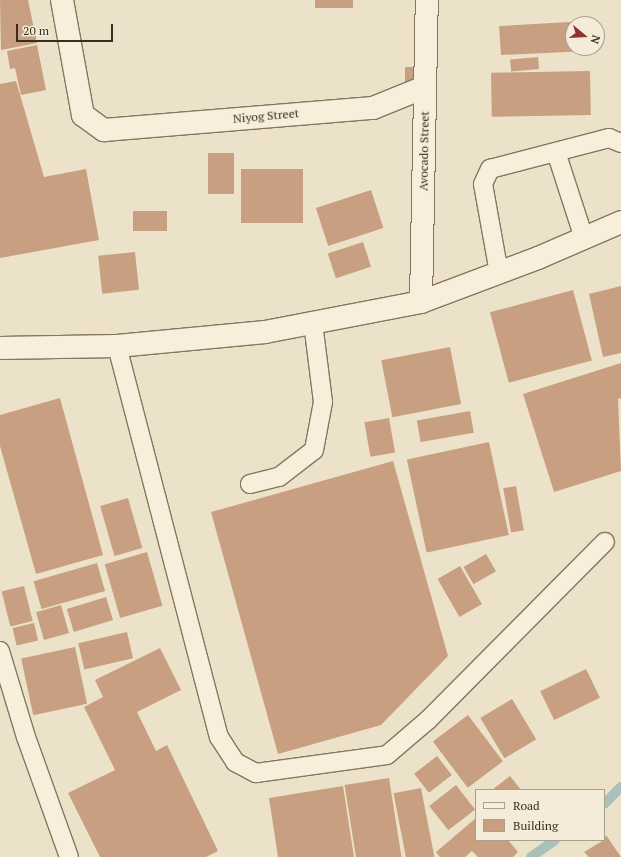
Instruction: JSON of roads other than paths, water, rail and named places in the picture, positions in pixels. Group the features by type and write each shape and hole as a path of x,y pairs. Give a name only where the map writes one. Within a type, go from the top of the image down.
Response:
{"street":[{"name":"Niyog Street","path":"62,0 83,115 104,130 373,108 425,87"},
{"name":"Avocado Street","path":"421,302 427,0"},
{"path":"0,348 117,346 266,332 421,302 499,273 621,222"}],"lane":[{"path":"499,273 483,184 490,169 609,138 621,143"},
{"path":"556,152 584,238"},
{"path":"250,484 279,477 314,450 323,402 313,323"},
{"path":"117,346 219,737 235,762 256,773 387,755 428,720 605,542"},
{"path":"0,651 26,737 70,857"}],"waterway":[{"path":"605,803 621,787"},
{"path":"531,857 554,841"}]}
